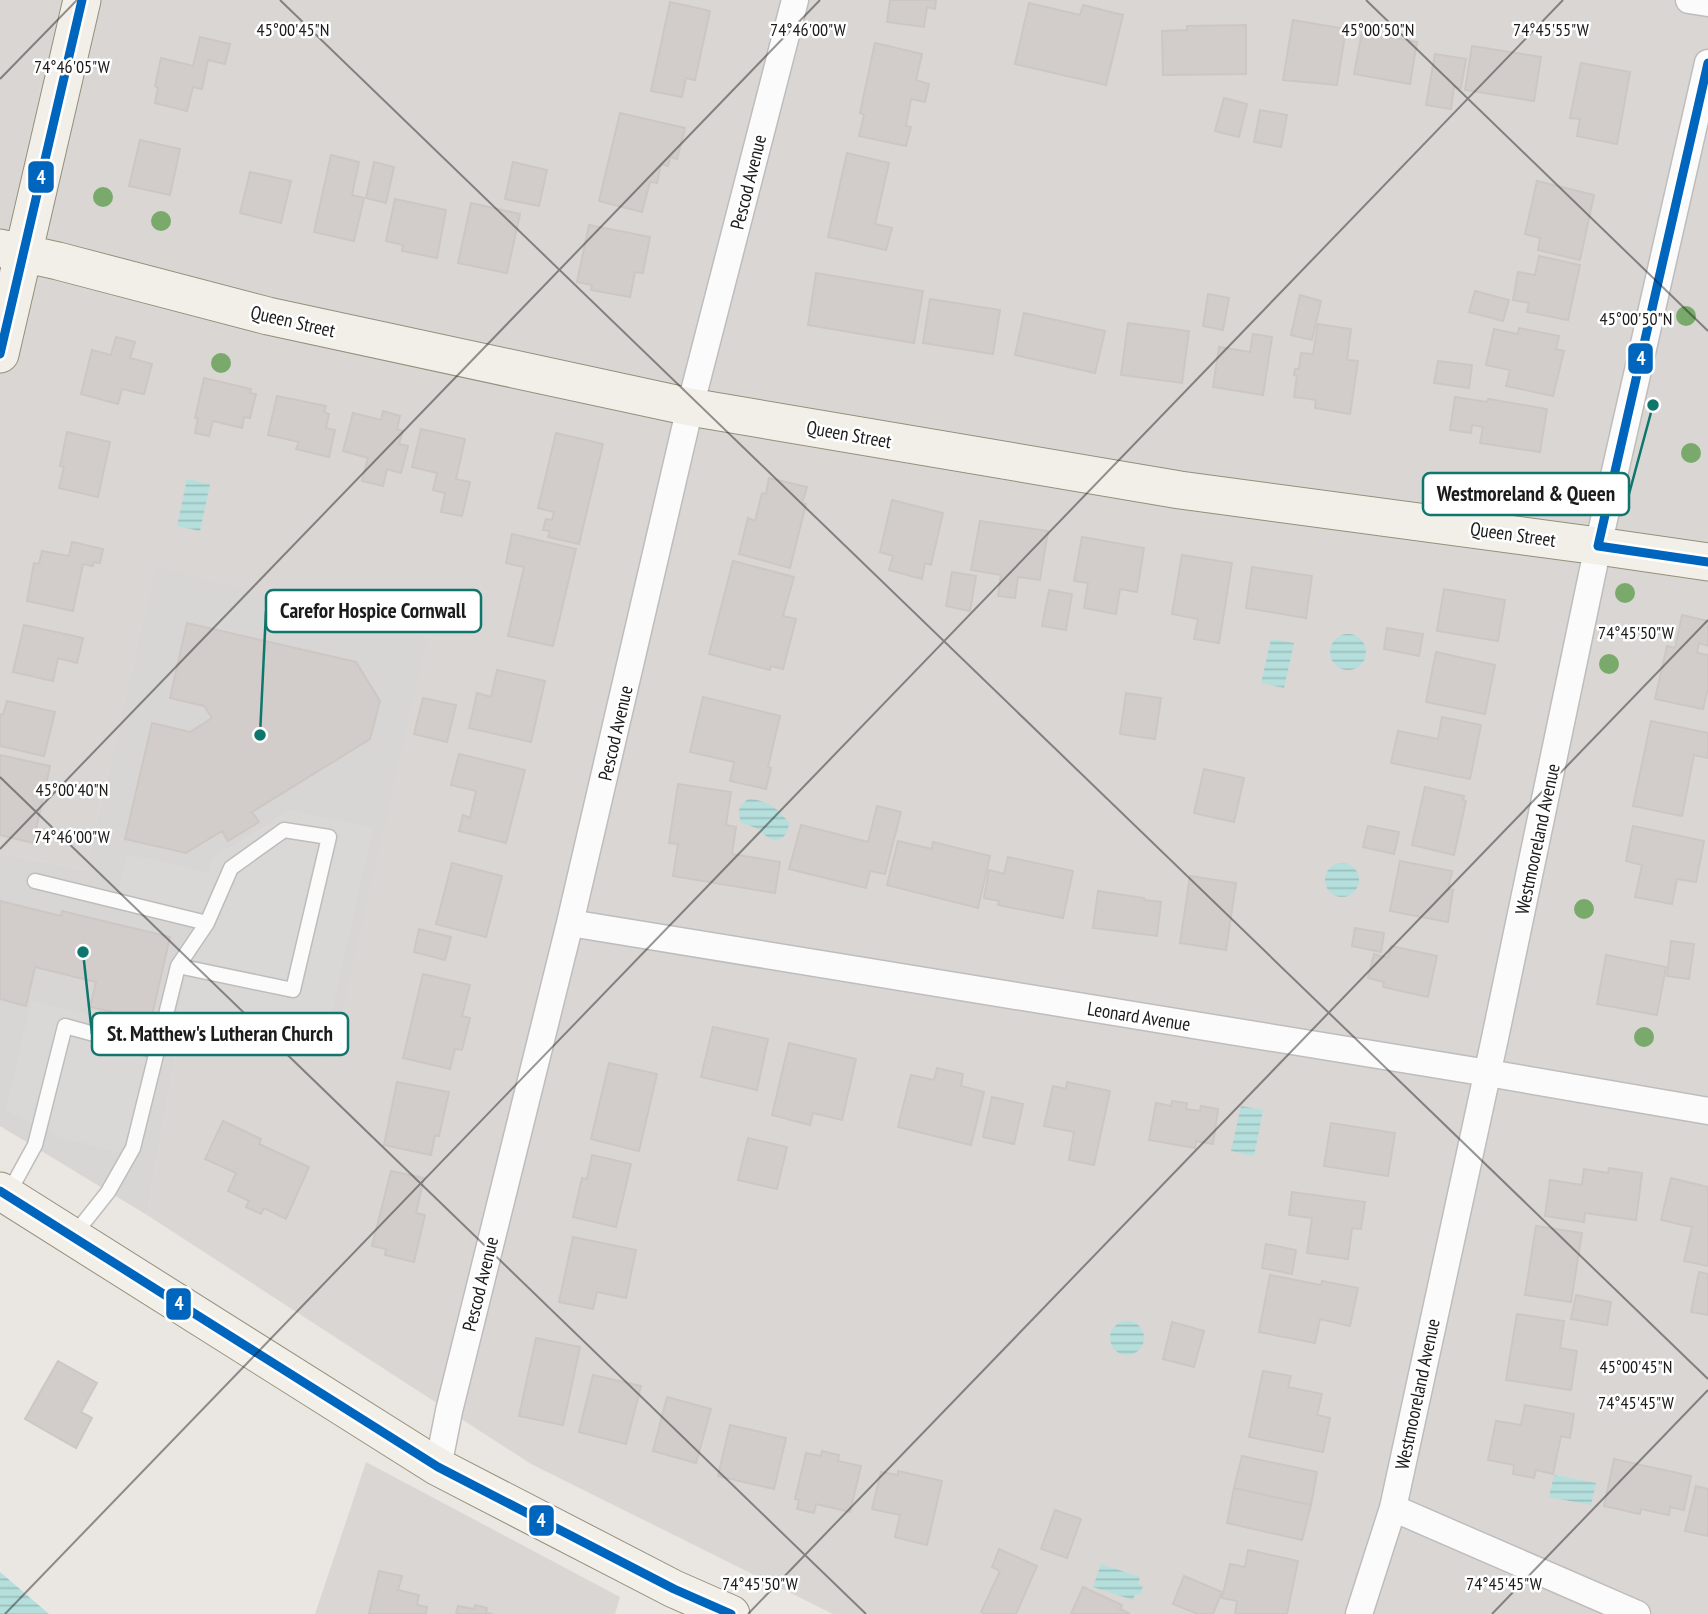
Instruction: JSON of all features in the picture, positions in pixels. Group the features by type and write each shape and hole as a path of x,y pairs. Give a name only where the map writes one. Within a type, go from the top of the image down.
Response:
{"street":[{"path":"0,354 12,251 82,0"},
{"name":"Pescod Avenue","path":"438,1466 449,1411 570,923 690,407 795,0"},
{"path":"1689,0 1708,3"},
{"name":"Westmooreland Avenue","path":"1359,1614 1393,1508 1488,1073 1598,546 1708,63"},
{"name":"Queen Street","path":"12,251 268,316 690,407 1180,490 1708,562"},
{"name":"Leonard Avenue","path":"570,923 1708,1111"},
{"path":"4,1193 438,1466 674,1589 731,1614"},
{"path":"1393,1508 1637,1614"}],"lane":[{"path":"72,1237 108,1192 133,1148 178,966 207,923 231,868 285,830 329,837 293,990 178,966"},
{"path":"35,881 207,923"},
{"path":"4,1193 36,1145 65,1026 156,1051"}],"shaded area":[{"path":"0,0 1708,0 1708,1614 833,1614 531,1464 147,1215 181,1026 330,1063 155,567 86,870 0,853"},
{"path":"155,566 427,638 330,1063 181,1027 147,1215 0,1126 0,853 86,870"},
{"path":"290,810 373,828 323,1051 176,1018 197,925 115,906 127,854 208,873 213,858"},
{"path":"31,1001 154,1030 127,1154 60,1137 6,1110"},
{"path":"366,1462 620,1597 615,1614 315,1614"}],"water":[{"path":"187,479 210,484 200,531 177,526"},
{"path":"1348,634 1360,640 1366,652 1360,664 1348,670 1336,664 1330,652 1336,640"},
{"path":"1271,639 1294,643 1284,688 1261,683"},
{"path":"749,799 767,803 785,818 789,823 783,837 773,840 760,830 742,823 740,809"},
{"path":"1342,863 1354,868 1359,880 1354,892 1342,897 1330,892 1325,880 1330,868"},
{"path":"1241,1106 1263,1110 1254,1156 1231,1151"},
{"path":"1127,1321 1139,1326 1144,1338 1139,1350 1127,1355 1115,1350 1110,1338 1115,1326"},
{"path":"1554,1475 1596,1483 1591,1505 1549,1497"},
{"path":"1101,1564 1140,1577 1138,1584 1143,1586 1140,1595 1135,1594 1133,1600 1093,1587"},
{"path":"0,1572 49,1614 0,1614"}],"building":[{"path":"890,0 936,0 935,9 927,7 924,27 887,22"},
{"path":"670,2 710,11 695,80 686,78 682,97 651,91"},
{"path":"1029,3 1080,15 1083,5 1123,15 1106,85 1015,64"},
{"path":"1293,20 1346,29 1337,85 1283,80"},
{"path":"1246,25 1246,74 1163,75 1162,31 1187,30 1187,26"},
{"path":"1362,32 1417,42 1410,84 1354,74"},
{"path":"200,37 230,44 225,64 208,60 202,89 193,87 187,111 155,103 158,88 155,86 161,58 193,66"},
{"path":"875,43 922,54 916,80 929,84 925,102 911,99 906,126 911,127 906,146 859,136 864,115 860,113"},
{"path":"1472,46 1541,57 1534,101 1465,90"},
{"path":"1435,54 1466,59 1461,88 1454,87 1451,109 1426,105"},
{"path":"1581,63 1630,72 1617,144 1577,136 1580,119 1570,118"},
{"path":"1224,98 1247,104 1239,137 1215,131"},
{"path":"1260,110 1287,115 1281,147 1254,142"},
{"path":"620,113 685,128 677,159 670,157 668,166 661,164 657,183 650,182 642,212 599,201"},
{"path":"140,140 180,149 170,195 129,186"},
{"path":"847,153 889,163 875,224 892,228 886,250 828,237"},
{"path":"331,155 359,162 352,195 364,198 354,241 314,232"},
{"path":"374,162 394,167 386,203 366,198"},
{"path":"513,162 547,170 539,206 505,199"},
{"path":"250,172 291,181 281,223 240,213"},
{"path":"1537,181 1594,195 1580,260 1538,250 1540,238 1525,234"},
{"path":"395,199 446,210 437,258 402,251 403,245 386,241"},
{"path":"471,203 520,214 507,273 458,263"},
{"path":"589,225 650,237 643,273 635,272 630,297 591,290 592,285 577,282"},
{"path":"1539,256 1580,265 1568,320 1527,312 1529,303 1513,300 1518,272 1535,275"},
{"path":"816,273 923,291 914,343 808,325"},
{"path":"1475,291 1509,300 1503,321 1469,312"},
{"path":"1208,294 1229,298 1223,330 1203,326"},
{"path":"1300,295 1321,301 1312,340 1291,335"},
{"path":"930,299 1000,310 993,354 923,343"},
{"path":"1024,313 1105,331 1095,373 1015,355"},
{"path":"1128,323 1189,331 1182,383 1121,375"},
{"path":"1318,324 1351,329 1347,360 1358,361 1350,414 1315,408 1316,400 1294,397 1297,376 1294,375 1295,369 1299,369 1301,353 1313,354"},
{"path":"1519,328 1559,336 1556,349 1564,351 1553,396 1506,386 1510,370 1486,365 1494,329 1518,334"},
{"path":"1253,334 1272,337 1263,395 1213,387 1219,347 1250,352"},
{"path":"116,337 135,342 130,358 152,364 144,394 122,389 118,404 81,394 92,350 111,355"},
{"path":"1438,361 1472,365 1469,388 1434,383"},
{"path":"204,378 251,389 250,393 256,394 250,418 244,417 242,428 213,421 209,436 195,433 198,418 195,418"},
{"path":"277,396 326,406 324,412 329,414 326,428 335,430 329,457 296,449 299,442 268,435"},
{"path":"1455,397 1487,402 1488,399 1547,409 1540,452 1480,443 1483,427 1472,425 1471,433 1450,430"},
{"path":"383,411 400,416 397,429 403,431 399,444 408,446 401,473 387,469 383,486 362,481 368,458 343,451 353,413 381,420"},
{"path":"421,429 465,439 456,479 470,482 462,516 441,512 445,493 433,490 437,473 412,467"},
{"path":"67,432 110,442 98,497 59,488 64,467 60,466"},
{"path":"556,433 603,444 579,544 548,537 550,531 543,530 546,519 552,520 554,512 538,508"},
{"path":"769,478 807,487 802,503 806,504 790,568 739,554 748,518 755,521 762,493 766,494"},
{"path":"892,500 943,513 931,565 925,563 922,579 889,570 893,556 880,552"},
{"path":"980,521 1048,531 1040,580 1018,577 1015,598 998,596 1001,575 971,570"},
{"path":"512,534 576,549 553,646 508,636 524,567 506,563"},
{"path":"1082,537 1144,548 1137,592 1120,589 1116,614 1084,608 1088,583 1074,581"},
{"path":"72,542 103,549 100,563 94,562 93,566 83,564 73,611 27,601 34,563 39,564 42,551 69,556"},
{"path":"1182,555 1232,563 1219,643 1194,639 1198,619 1172,614"},
{"path":"733,561 794,577 783,616 796,619 783,669 771,666 770,670 709,654"},
{"path":"1252,567 1312,576 1306,618 1246,608"},
{"path":"952,572 976,576 970,611 946,606"},
{"path":"1444,589 1505,600 1498,641 1437,631"},
{"path":"1049,590 1072,594 1066,630 1042,626"},
{"path":"1682,615 1708,621 1708,646 1699,643 1697,653 1708,655 1708,688 1703,709 1655,699 1667,646 1675,648"},
{"path":"187,623 356,662 380,701 370,739 252,812 259,822 228,841 222,831 186,853 125,839 152,723 190,732 212,718 204,706 170,698"},
{"path":"24,625 83,638 77,663 58,658 53,681 13,672"},
{"path":"1387,628 1423,634 1419,656 1384,649"},
{"path":"1436,652 1495,665 1485,714 1426,702"},
{"path":"497,670 545,681 531,742 469,728 477,693 491,697"},
{"path":"1126,693 1161,698 1155,739 1120,734"},
{"path":"703,697 780,716 768,767 771,768 766,789 730,781 734,762 690,752"},
{"path":"423,698 456,705 447,742 414,734"},
{"path":"7,701 55,712 44,756 0,746 0,714 3,715"},
{"path":"1442,717 1481,725 1470,779 1391,763 1398,731 1438,739"},
{"path":"1651,721 1708,733 1708,758 1694,755 1682,816 1633,806"},
{"path":"459,754 525,770 506,843 459,831 463,815 470,818 476,791 451,785"},
{"path":"0,755 50,766 33,843 0,835"},
{"path":"1204,769 1244,778 1234,822 1194,813"},
{"path":"678,784 731,792 726,825 736,827 732,854 780,862 775,893 673,876 678,844 669,843"},
{"path":"1425,787 1464,796 1463,800 1466,801 1454,855 1412,845"},
{"path":"877,806 901,812 885,874 870,871 866,888 789,869 801,825 868,842"},
{"path":"1368,826 1399,832 1394,854 1363,847"},
{"path":"1633,826 1704,841 1696,882 1677,879 1672,904 1635,897 1642,865 1626,861"},
{"path":"898,841 932,849 933,842 990,856 978,908 887,885"},
{"path":"1008,857 1073,871 1063,918 998,905 999,901 984,898 989,870 1004,874"},
{"path":"1400,861 1452,871 1448,889 1453,890 1448,922 1390,911"},
{"path":"452,863 502,876 486,937 436,924"},
{"path":"1190,876 1236,883 1226,950 1180,943"},
{"path":"1098,891 1161,902 1157,936 1093,928"},
{"path":"0,901 61,916 62,911 170,937 151,1020 90,1007 96,982 35,967 26,1006 0,999"},
{"path":"1355,928 1384,933 1381,952 1352,946"},
{"path":"419,929 451,937 445,960 414,952"},
{"path":"1671,941 1694,944 1689,979 1667,976"},
{"path":"1391,946 1437,956 1428,997 1383,987 1384,982 1368,978 1374,954 1388,958"},
{"path":"1606,955 1666,967 1657,1015 1597,1004"},
{"path":"423,974 470,985 462,1016 470,1018 462,1050 455,1049 450,1069 403,1058"},
{"path":"713,1027 768,1039 757,1090 701,1077"},
{"path":"789,1043 856,1059 842,1120 813,1113 810,1125 772,1115"},
{"path":"609,1063 657,1074 639,1151 591,1139"},
{"path":"937,1068 963,1074 961,1086 984,1092 971,1145 898,1127 911,1075 934,1080"},
{"path":"397,1082 449,1092 439,1136 435,1135 431,1155 384,1145"},
{"path":"1067,1082 1110,1091 1094,1165 1069,1160 1074,1132 1044,1126 1053,1086 1066,1089"},
{"path":"992,1097 1023,1104 1014,1144 983,1137"},
{"path":"1172,1101 1187,1103 1186,1109 1200,1111 1201,1106 1218,1109 1213,1144 1196,1141 1195,1148 1149,1140 1156,1103 1171,1106"},
{"path":"223,1121 261,1139 259,1144 309,1167 286,1219 264,1208 261,1214 246,1207 249,1201 228,1191 236,1173 205,1159"},
{"path":"1331,1123 1395,1133 1388,1176 1324,1166"},
{"path":"748,1138 787,1147 777,1189 738,1180"},
{"path":"592,1155 631,1164 616,1227 573,1217 582,1178 587,1179"},
{"path":"1609,1168 1642,1173 1636,1220 1585,1213 1584,1222 1545,1216 1550,1180 1582,1185 1584,1169 1608,1173"},
{"path":"391,1171 424,1178 416,1213 425,1215 414,1262 385,1255 386,1249 372,1246"},
{"path":"1671,1178 1708,1187 1708,1266 1684,1261 1692,1227 1661,1220"},
{"path":"1292,1192 1365,1202 1361,1229 1352,1228 1348,1259 1307,1253 1312,1218 1289,1215"},
{"path":"1536,1226 1582,1233 1571,1302 1525,1295"},
{"path":"573,1237 636,1250 626,1298 597,1292 593,1309 559,1302"},
{"path":"1266,1244 1296,1250 1292,1274 1262,1268"},
{"path":"1699,1272 1708,1274 1708,1315 1691,1312"},
{"path":"1270,1275 1321,1285 1322,1281 1358,1288 1350,1326 1320,1319 1315,1343 1259,1332"},
{"path":"1576,1295 1611,1302 1607,1325 1571,1319"},
{"path":"1517,1314 1564,1321 1560,1348 1577,1351 1571,1390 1506,1380"},
{"path":"1172,1322 1204,1331 1194,1367 1163,1359"},
{"path":"536,1338 580,1347 563,1425 519,1416"},
{"path":"58,1361 97,1383 81,1412 92,1418 76,1448 25,1419"},
{"path":"1263,1371 1291,1376 1288,1387 1322,1394 1317,1415 1330,1418 1323,1452 1249,1437"},
{"path":"593,1375 641,1386 626,1444 579,1432"},
{"path":"667,1397 711,1409 696,1463 653,1451"},
{"path":"1525,1405 1574,1414 1570,1438 1561,1436 1553,1474 1536,1470 1534,1478 1513,1474 1514,1465 1488,1460 1496,1421 1521,1425"},
{"path":"730,1425 786,1438 774,1489 718,1476"},
{"path":"822,1451 839,1455 838,1461 861,1466 850,1512 816,1504 814,1513 797,1509 799,1500 795,1499 806,1453 821,1456"},
{"path":"1242,1456 1317,1472 1311,1505 1234,1488"},
{"path":"1614,1459 1691,1476 1684,1510 1670,1507 1669,1515 1641,1509 1640,1514 1604,1506"},
{"path":"898,1471 942,1481 927,1545 895,1537 900,1515 872,1509 881,1472 898,1475"},
{"path":"1696,1486 1708,1489 1708,1536 1685,1531"},
{"path":"1234,1488 1311,1505 1302,1540 1227,1523"},
{"path":"1055,1510 1081,1519 1067,1558 1041,1549"},
{"path":"999,1549 1037,1566 1016,1614 981,1612 1000,1571 992,1567"},
{"path":"1248,1550 1298,1561 1287,1614 1235,1614 1237,1601 1222,1598 1230,1564 1245,1567"},
{"path":"379,1571 402,1576 398,1590 419,1595 417,1605 427,1607 426,1614 369,1614"},
{"path":"1184,1576 1222,1592 1213,1614 1198,1614 1173,1604"},
{"path":"1083,1587 1122,1605 1120,1609 1130,1614 1071,1614"},
{"path":"475,1605 487,1608 486,1613 493,1614 456,1614 458,1606 474,1609"}],"transit line":[{"name":"4","path":"0,354 82,0"},
{"name":"4","path":"1708,63 1598,546 1708,562"},
{"name":"4","path":"0,1191 438,1467 674,1589 731,1614"}],"place":[{"name":"Westmoreland & Queen","path":"1653,405"},
{"name":"Carefor Hospice Cornwall","path":"260,735"},
{"name":"St. Matthew's Lutheran Church","path":"83,952"}]}
